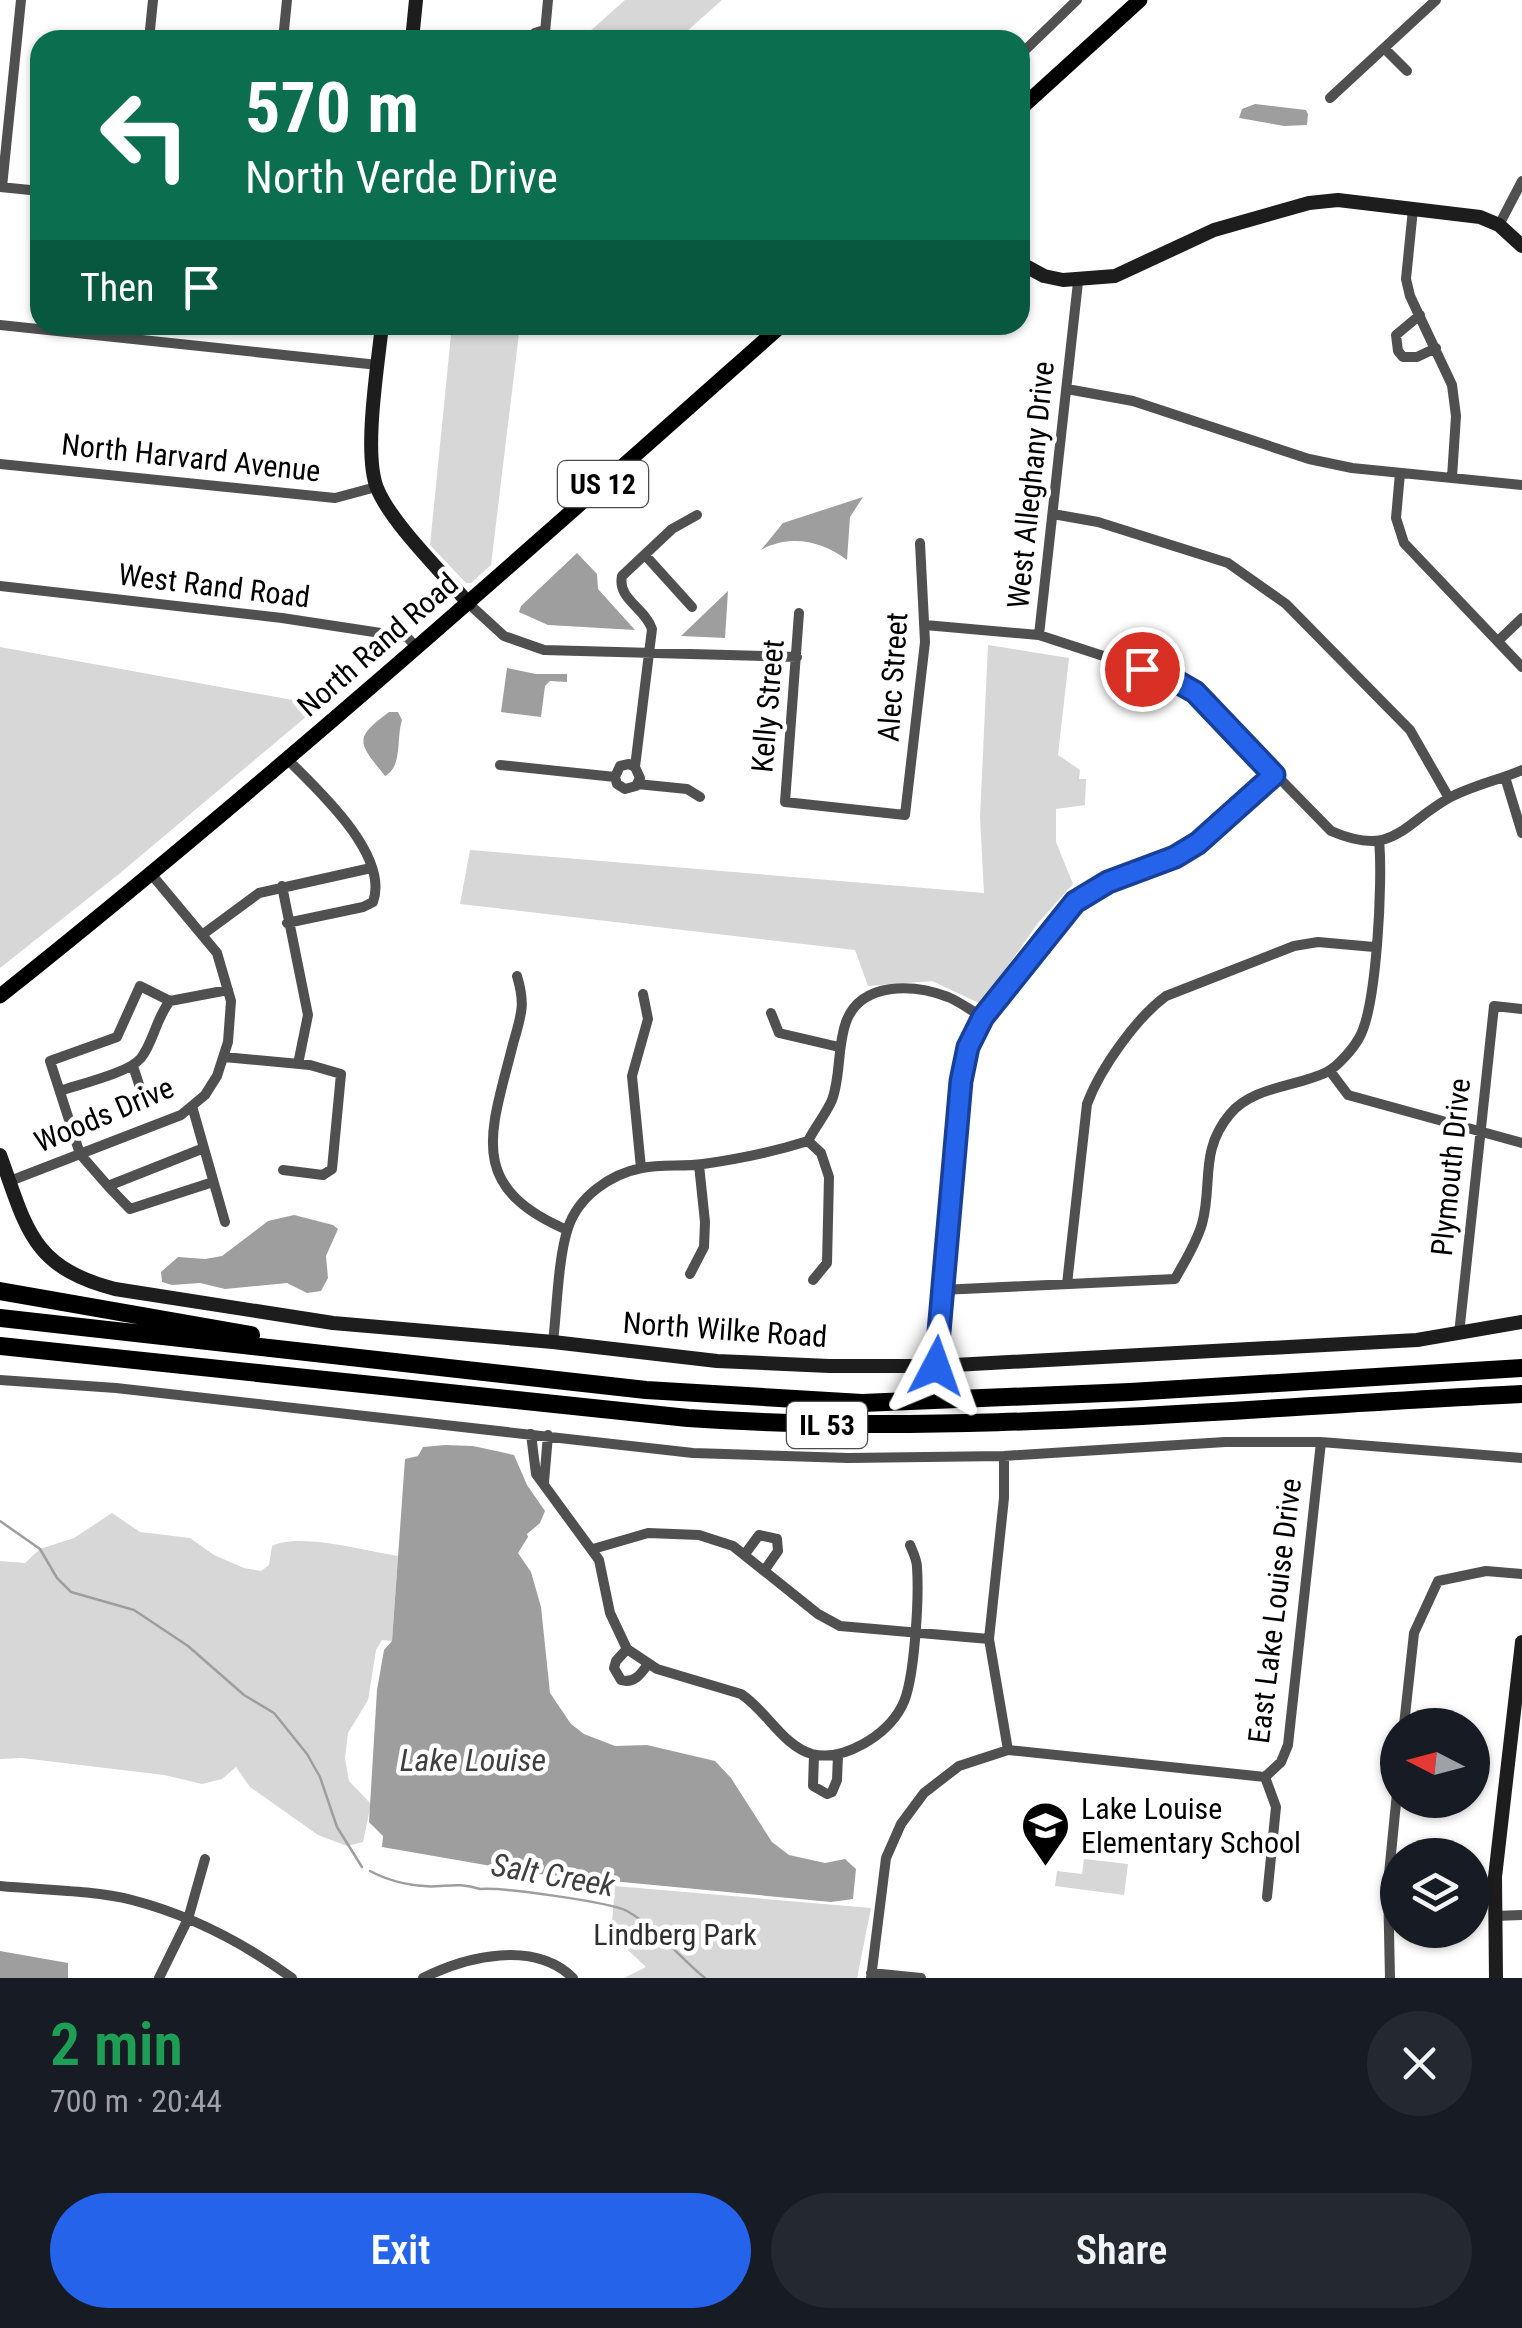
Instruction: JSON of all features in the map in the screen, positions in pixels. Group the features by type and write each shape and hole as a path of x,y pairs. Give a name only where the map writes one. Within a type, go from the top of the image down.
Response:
{"highway":[{"path":"0,1291 255,1336 294,1351"},
{"name":"IL 53","path":"0,1318 646,1390 862,1402 1522,1368"},
{"name":"IL 53","path":"0,1350 785,1425 1034,1421 1522,1394"}],"main road":[{"path":"1030,100 1140,0"},
{"name":"North Rand Road","path":"0,996 152,875 288,759 771,335"}],"street":[{"path":"21,0 1,187 30,190"},
{"path":"150,30 153,0"},
{"path":"284,30 287,0"},
{"path":"413,30 416,0"},
{"path":"548,0 548,30"},
{"path":"1030,45 1077,0"},
{"path":"1330,98 1436,0"},
{"path":"1384,48 1407,72"},
{"path":"1499,225 1522,182"},
{"path":"1030,269 1044,276 1078,282 1115,276 1214,230 1309,203 1338,200 1461,213 1499,225 1522,246"},
{"path":"1413,209 1406,279 1410,296 1452,385 1452,477"},
{"name":"West Alleghany Drive","path":"1039,635 1078,282"},
{"path":"1420,315 1396,335 1398,351 1411,358 1436,348"},
{"path":"0,326 30,327"},
{"path":"149,335 378,365"},
{"path":"381,335 372,450 376,487 468,604 504,636 544,650 797,657"},
{"path":"1067,389 1132,401 1309,460 1522,486"},
{"name":"North Harvard Avenue","path":"0,464 335,498 376,487"},
{"path":"1400,473 1396,518 1404,543 1520,661"},
{"path":"1053,514 1098,522 1228,564 1286,604 1410,730 1449,798"},
{"path":"637,784 652,629 649,620 621,590 620,582 672,530 697,515"},
{"name":"Alec Street","path":"786,802 906,815 925,625 920,543"},
{"path":"645,555 692,607"},
{"name":"West Rand Road","path":"0,586 282,618 407,638 417,648"},
{"name":"Kelly Street","path":"786,802 799,613"},
{"path":"1499,640 1522,618"},
{"path":"925,625 1039,635 1174,680 1195,692 1331,831 1354,840 1379,841 1409,829 1449,798 1522,770"},
{"path":"287,923 370,904 376,894 364,846 288,759"},
{"path":"636,767 624,764 617,769 615,776 624,789 637,784 687,789 700,797"},
{"path":"500,765 615,776"},
{"path":"936,1366 961,1081 968,1047 983,1017 1075,902 1108,882 1175,857 1198,843 1274,775"},
{"path":"1504,778 1522,833"},
{"path":"941,1290 1175,1279 1194,1246 1203,1220 1206,1164 1214,1140 1231,1112 1253,1097 1330,1071 1359,1039 1369,1012 1382,876 1379,841"},
{"path":"202,935 248,899 282,886 371,868"},
{"name":"Woods Drive","path":"10,1182 181,1115 205,1095 218,1076 231,1001 216,952 152,875"},
{"path":"282,886 308,1016 298,1064"},
{"path":"1067,1284 1087,1104 1094,1084 1150,1008 1166,996 1294,946 1318,942 1374,947"},
{"path":"518,976 524,1000 493,1124 492,1156 512,1198 534,1216 567,1230"},
{"path":"214,1182 130,1209 80,1154 50,1061 117,1037 140,986 170,1001 228,990"},
{"path":"553,1342 567,1230 577,1209 594,1190 642,1168 700,1165 765,1154 808,1140 833,1097 846,1018 858,1001 874,992 895,989 948,997 983,1017"},
{"path":"642,1168 632,1076 648,1019 643,994"},
{"path":"60,1090 132,1066 143,1056 170,1001"},
{"name":"Plymouth Drive","path":"1459,1334 1494,1006 1522,1008"},
{"path":"770,1014 779,1033 839,1047"},
{"path":"224,1057 331,1068 341,1074 332,1169 323,1174 283,1170"},
{"path":"132,1066 145,1102"},
{"path":"1330,1071 1348,1095 1522,1143"},
{"path":"192,1106 225,1222"},
{"path":"808,1140 821,1153 828,1176 827,1263 813,1280"},
{"path":"108,1186 204,1148"},
{"name":"North Wilke Road","path":"0,1155 24,1225 38,1247 53,1262 87,1282 115,1290 332,1322 718,1361 936,1366 1417,1340 1522,1322"},
{"path":"690,1274 704,1247 706,1222 700,1165"},
{"path":"0,1380 77,1384 693,1453 848,1458 1004,1456 1225,1442 1321,1442 1522,1458"},
{"path":"531,1434 536,1474 599,1560 610,1614 627,1649 648,1664 741,1694 791,1742 814,1754 838,1755 874,1736 904,1704 910,1680 917,1564 910,1545"},
{"path":"544,1482 548,1435"},
{"name":"East Lake Louise Drive","path":"1267,1897 1276,1807 1264,1777 1281,1762 1288,1746 1321,1442"},
{"path":"1004,1456 1004,1498 989,1639 1008,1750"},
{"path":"593,1549 648,1534 683,1533 733,1546 818,1614 840,1626 989,1639"},
{"path":"744,1554 759,1535 776,1538 778,1551 764,1571"},
{"path":"1406,1708 1414,1633 1438,1581 1474,1572 1522,1574"},
{"path":"1496,1978 1496,1861 1522,1642"},
{"path":"627,1649 614,1668 620,1680 638,1677 648,1664"},
{"path":"921,1978 871,1976 886,1858 901,1824 924,1793 959,1766 1008,1750 1264,1777"},
{"path":"814,1754 813,1786 827,1794 838,1780 838,1755"},
{"path":"1390,1978 1388,1884 1395,1818"},
{"path":"159,1978 188,1920 206,1859"},
{"path":"0,1886 129,1899 188,1920 261,1954 292,1978"},
{"path":"1494,1916 1522,1915"},
{"path":"423,1978 484,1956 558,1963 573,1978"}],"green space":[{"path":"625,0 722,0 688,30 591,30"},
{"path":"451,335 519,335 491,565 466,583 430,545"},
{"path":"988,645 1069,658 1058,755 1080,770 1079,779 1086,779 1085,805 1056,809 1056,842 1073,884 1038,923 981,1004 932,981 868,986 855,950 460,904 470,850 984,893 980,817"},
{"path":"0,647 320,705 0,968"},
{"path":"112,1513 140,1532 190,1538 214,1555 261,1571 269,1565 272,1546 284,1542 315,1542 398,1556 392,1641 382,1640 376,1650 368,1700 348,1733 345,1758 349,1781 371,1804 363,1842 347,1846 318,1835 250,1787 236,1767 222,1779 202,1784 164,1775 22,1758 0,1759 0,1561 25,1563 40,1549 74,1538"},
{"path":"1084,1859 1128,1864 1124,1895 1055,1886 1057,1871 1082,1874"},
{"name":"Lindberg Park","path":"615,1886 871,1908 857,1978 624,1978 646,1967 611,1934"}],"water":[{"path":"1255,104 1306,110 1307,125 1284,126 1239,118 1242,109"},
{"path":"863,497 850,517 847,560 806,542 783,542 761,550 783,523"},
{"path":"577,553 597,574 598,589 635,630 548,625 519,612"},
{"path":"728,591 725,638 681,636"},
{"path":"507,668 536,674 567,674 567,682 550,681 545,686 541,717 501,712"},
{"path":"389,712 398,712 402,720 397,759 385,776 363,741 369,729"},
{"path":"294,1215 338,1229 326,1256 328,1278 321,1291 307,1293 287,1283 225,1289 200,1283 162,1282 161,1272 178,1257 222,1256 268,1221"},
{"name":"Lake Louise","path":"473,1446 514,1455 527,1485 545,1511 518,1553 531,1572 541,1607 550,1693 571,1724 584,1734 615,1746 647,1745 715,1761 731,1778 772,1842 789,1855 825,1863 845,1859 856,1869 853,1899 831,1902 538,1874 382,1847 383,1836 369,1822 377,1690 384,1650 392,1641 405,1459 418,1456 423,1447"},
{"path":"0,1951 68,1963 68,1978 0,1978"}],"waterway":[{"path":"0,1521 40,1549 57,1578 71,1592 134,1610 188,1646 244,1695 274,1713 307,1754 320,1777 337,1827 362,1867"},
{"name":"Salt Creek","path":"370,1871 413,1885 460,1885 617,1907 648,1926 705,1978"}],"place":[{"name":"Lake Louise Elementary School","path":"1046,1868"}],"route":[{"path":"936,1366 961,1081 968,1047 983,1017 1075,902 1108,882 1175,857 1198,843 1274,775 1195,692 1142,669"}]}
